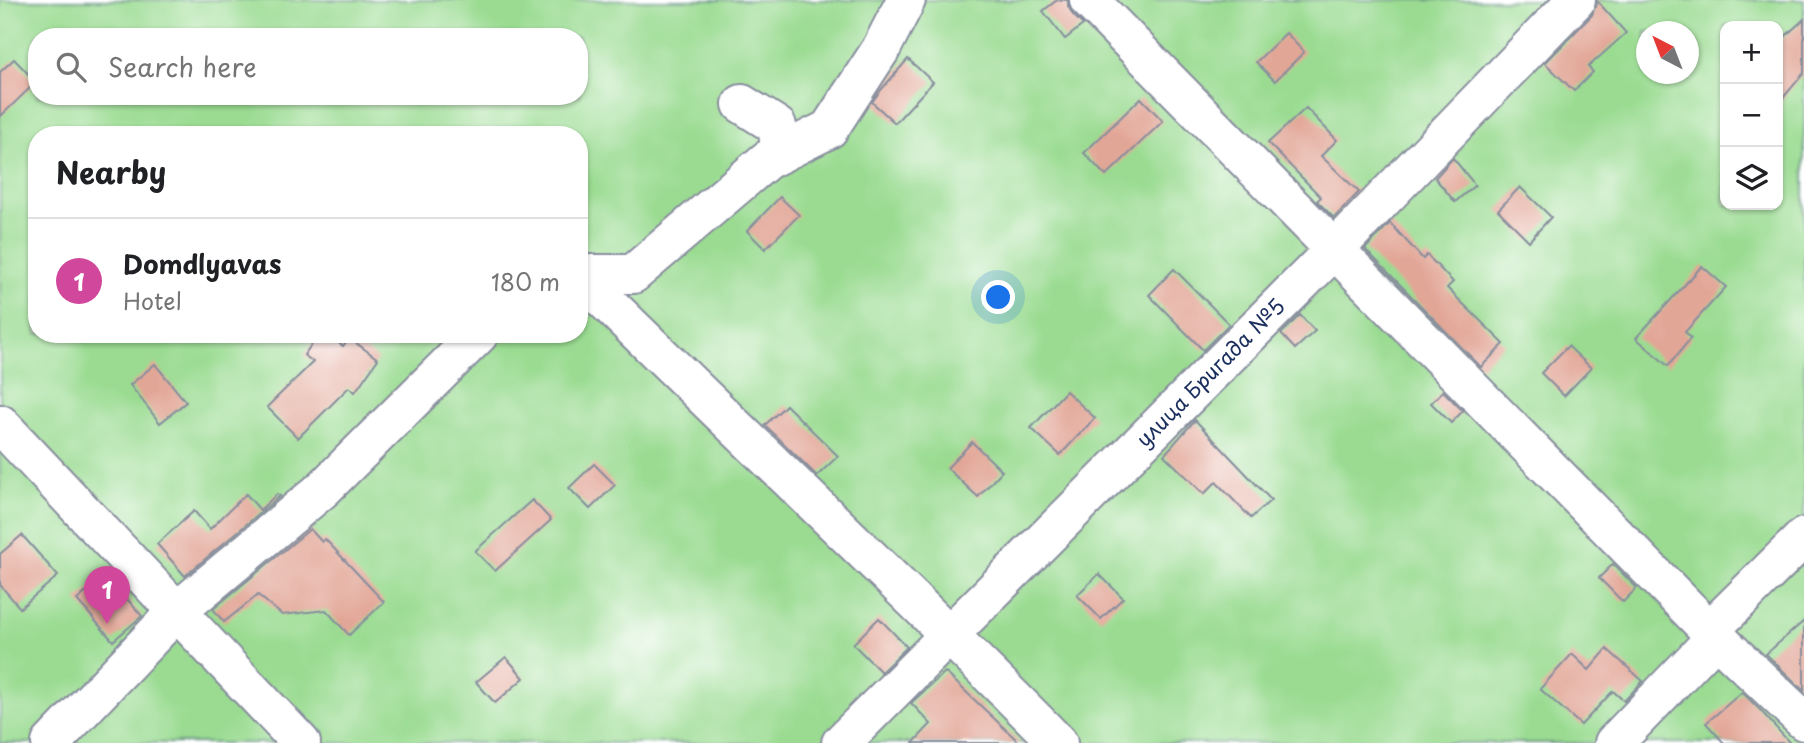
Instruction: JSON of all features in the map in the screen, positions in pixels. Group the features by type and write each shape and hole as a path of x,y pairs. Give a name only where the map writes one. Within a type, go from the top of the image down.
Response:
{"lane":[{"path":"588,274 633,274 767,160 829,129 881,49 906,0"},
{"path":"1090,0 1713,634 1804,721"},
{"name":"улица Бригада №5","path":"841,743 1335,249 1576,0"},
{"path":"743,104 777,127 781,153"},
{"path":"588,283 719,413 950,633 1058,743"},
{"path":"51,743 176,612 323,489 470,343"},
{"path":"0,424 301,743"},
{"path":"1614,743 1804,537"}],"green space":[{"path":"0,0 1804,0 1804,743 0,743"}],"building":[{"path":"1057,0 1068,0 1073,15 1083,25 1065,39 1043,11"},
{"path":"1597,1 1626,33 1588,67 1593,72 1574,91 1545,63 1592,15"},
{"path":"1804,19 1804,73 1783,98 1783,84 1783,38"},
{"path":"1286,33 1304,52 1275,81 1256,62"},
{"path":"14,59 28,74 28,90 0,117 0,72"},
{"path":"908,59 933,82 895,123 872,102"},
{"path":"1141,98 1163,121 1106,176 1084,153"},
{"path":"1306,108 1337,140 1321,156 1359,192 1334,218 1317,201 1321,197 1268,143"},
{"path":"1453,158 1475,185 1455,202 1435,178"},
{"path":"1520,187 1551,217 1529,241 1498,210"},
{"path":"780,197 799,215 765,249 747,231"},
{"path":"1390,223 1423,259 1427,255 1453,282 1447,288 1504,344 1481,367 1365,249"},
{"path":"1702,266 1726,287 1685,332 1691,338 1668,366 1636,338"},
{"path":"1174,269 1229,324 1203,350 1149,295"},
{"path":"1300,315 1315,331 1295,349 1281,334"},
{"path":"313,343 339,343 343,346 345,343 356,343 378,359 355,392 349,387 298,438 267,407 313,362 304,355"},
{"path":"1568,346 1591,368 1564,396 1541,373"},
{"path":"155,364 186,402 160,423 130,385"},
{"path":"1066,391 1095,418 1060,455 1031,428"},
{"path":"1443,391 1463,411 1451,423 1431,403"},
{"path":"786,405 838,456 817,476 765,425"},
{"path":"1195,420 1271,500 1251,518 1216,482 1204,494 1164,455"},
{"path":"972,442 1002,471 978,497 947,468"},
{"path":"594,464 615,485 590,509 569,488"},
{"path":"246,494 260,510 277,494 280,496 185,576 157,544 194,511 210,529"},
{"path":"532,500 551,520 495,571 475,551"},
{"path":"310,529 322,542 325,539 384,602 349,635 326,610 282,615 258,595 224,622 213,609"},
{"path":"22,535 58,576 20,608 0,585 0,554"},
{"path":"1613,564 1637,588 1623,602 1599,578"},
{"path":"1099,574 1123,598 1101,619 1077,595"},
{"path":"106,575 142,616 113,641 77,600"},
{"path":"879,618 907,647 881,672 853,644"},
{"path":"1804,621 1804,691 1766,654"},
{"path":"1607,649 1643,681 1624,701 1613,691 1581,725 1540,689 1572,654 1589,670"},
{"path":"506,657 524,678 495,703 476,682"},
{"path":"945,672 1020,743 913,743 931,724 911,703"},
{"path":"1742,692 1790,743 1724,743 1706,723"}],"place":[{"name":"Domdlyavas","path":"107,624"}]}
